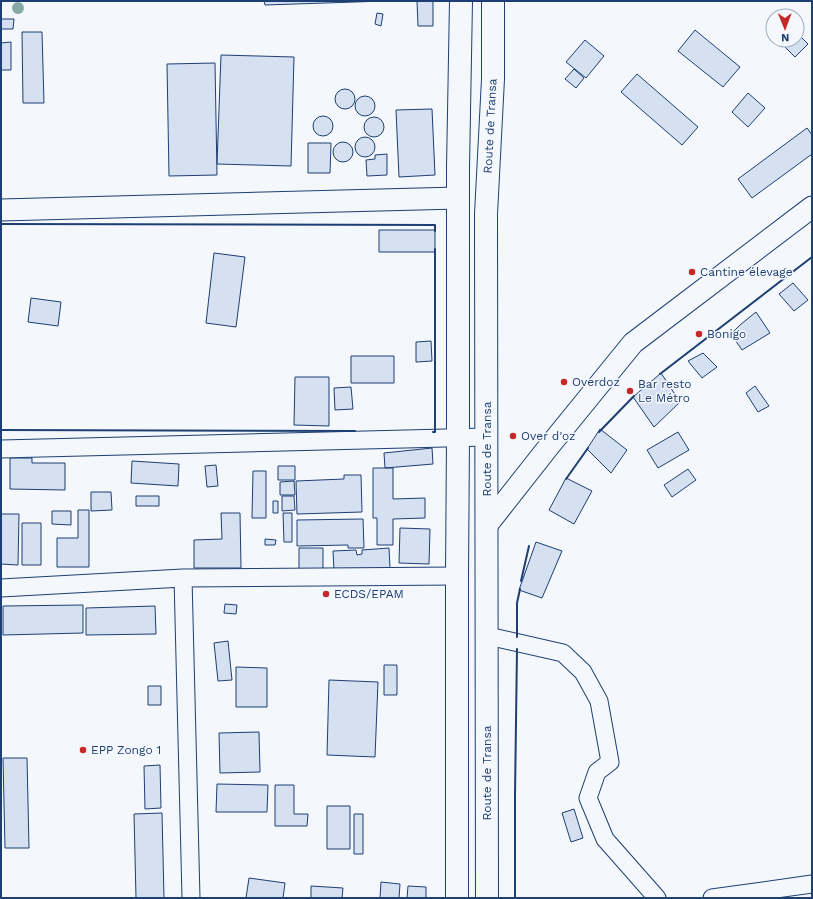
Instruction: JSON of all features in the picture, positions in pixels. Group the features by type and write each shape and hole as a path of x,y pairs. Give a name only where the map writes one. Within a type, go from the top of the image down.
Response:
{"main road":[{"path":"457,898 458,198 461,1"},
{"name":"Route de Transa","path":"487,898 488,525 486,437 486,214 493,79 493,1"}],"street":[{"path":"1,210 458,198"},
{"path":"488,525 550,445 633,343 812,207"},
{"path":"1,449 486,437"},
{"path":"1,588 184,578 457,576"},
{"path":"184,578 191,898"},
{"path":"488,636 563,653 583,672 599,701 610,762 597,772 588,798 605,839 657,898"},
{"path":"712,898 812,884"}],"building":[{"path":"264,1 385,1 265,5"},
{"path":"417,1 433,1 433,26 418,26"},
{"path":"377,13 383,14 381,26 375,24"},
{"path":"1,19 14,19 13,29 1,29"},
{"path":"695,30 740,67 723,87 678,51"},
{"path":"22,32 42,32 44,103 23,103"},
{"path":"585,40 604,56 586,78 566,62"},
{"path":"11,42 11,70 1,70 1,43"},
{"path":"786,48 804,48 795,57"},
{"path":"221,55 294,57 291,166 217,164"},
{"path":"215,63 217,175 169,176 167,64"},
{"path":"574,69 584,78 576,88 565,79"},
{"path":"637,74 698,127 682,145 621,92"},
{"path":"345,89 352,92 355,99 352,106 345,109 338,106 335,99 338,92"},
{"path":"748,93 765,108 748,127 732,112"},
{"path":"365,96 372,99 375,106 372,113 365,116 358,113 355,106 358,99"},
{"path":"432,109 435,175 399,177 396,110"},
{"path":"323,116 330,119 333,126 330,133 323,136 316,133 313,126 316,119"},
{"path":"374,117 381,120 384,127 381,134 374,137 367,134 364,127 367,120"},
{"path":"807,128 812,135 812,154 752,198 738,179"},
{"path":"365,137 372,140 375,147 372,154 365,157 358,154 355,147 358,140"},
{"path":"343,142 350,145 353,152 350,159 343,162 336,159 333,152 336,145"},
{"path":"308,143 331,143 330,173 308,173"},
{"path":"387,154 387,175 367,176 366,160 375,159 375,155"},
{"path":"379,230 435,230 435,252 379,252"},
{"path":"214,253 245,257 236,327 206,323"},
{"path":"793,283 808,300 794,311 779,294"},
{"path":"31,298 61,302 58,326 28,322"},
{"path":"756,312 770,333 742,350 731,334"},
{"path":"431,341 432,361 416,362 416,342"},
{"path":"703,353 717,367 702,378 688,361"},
{"path":"351,356 394,356 394,383 351,383"},
{"path":"661,373 680,402 654,427 633,397"},
{"path":"295,377 329,377 329,426 294,425"},
{"path":"755,386 769,406 758,412 746,393"},
{"path":"351,387 353,409 335,410 334,388"},
{"path":"600,429 627,450 611,473 587,449"},
{"path":"678,432 689,450 658,468 647,450"},
{"path":"432,448 433,464 385,468 384,453"},
{"path":"10,458 32,458 32,463 65,463 65,490 10,489"},
{"path":"132,461 179,464 178,486 131,483"},
{"path":"216,465 218,486 207,487 205,466"},
{"path":"278,466 295,466 295,480 278,480"},
{"path":"373,468 393,468 393,499 425,498 425,518 393,519 393,545 377,545 377,518 373,518"},
{"path":"688,469 696,480 672,497 664,485"},
{"path":"253,471 266,471 266,518 252,518"},
{"path":"344,475 361,475 362,512 297,514 296,481 344,479"},
{"path":"566,478 592,491 574,524 549,510"},
{"path":"294,481 295,495 280,495 280,482"},
{"path":"91,492 111,492 112,510 91,511"},
{"path":"136,496 159,496 159,506 136,506"},
{"path":"282,496 294,496 295,510 282,511"},
{"path":"273,501 278,501 278,513 273,513"},
{"path":"78,510 89,510 89,567 57,567 57,538 78,538"},
{"path":"52,511 71,511 71,525 52,524"},
{"path":"221,513 240,513 241,568 194,568 194,540 222,539"},
{"path":"283,513 292,513 292,542 284,542"},
{"path":"1,514 19,514 18,565 1,564"},
{"path":"363,519 364,548 348,548 348,545 297,546 297,520"},
{"path":"22,523 41,523 41,565 22,565"},
{"path":"400,528 430,529 429,564 399,563"},
{"path":"265,539 276,540 275,545 265,545"},
{"path":"536,542 562,551 542,598 519,590"},
{"path":"299,548 323,548 323,570 299,570"},
{"path":"389,548 390,568 334,571 333,551 356,550 357,555 362,554 362,550"},
{"path":"225,604 237,605 236,614 224,613"},
{"path":"83,605 83,633 3,635 3,606"},
{"path":"155,606 156,634 86,635 86,608"},
{"path":"228,641 232,680 218,681 214,643"},
{"path":"384,665 397,665 397,695 384,695"},
{"path":"236,667 267,668 267,707 236,707"},
{"path":"329,680 378,682 375,757 327,755"},
{"path":"148,686 161,686 161,705 148,705"},
{"path":"259,732 260,772 220,773 219,733"},
{"path":"3,758 27,758 29,848 5,848"},
{"path":"160,765 161,808 145,809 144,766"},
{"path":"217,784 268,785 267,812 216,812"},
{"path":"275,785 294,785 294,814 308,814 307,826 275,826"},
{"path":"327,806 350,806 350,849 327,849"},
{"path":"574,809 583,838 571,842 562,813"},
{"path":"162,813 164,898 136,898 134,814"},
{"path":"354,814 363,814 363,854 354,854"},
{"path":"249,878 285,883 283,898 246,898"},
{"path":"381,882 400,884 399,898 380,898"},
{"path":"311,886 343,888 342,898 311,898"},
{"path":"408,886 426,887 426,898 407,898"}],"wall":[{"path":"1,224 435,225 435,231"},
{"path":"433,432 435,432 435,249"},
{"path":"660,374 812,257"},
{"path":"599,432 634,396"},
{"path":"1,430 355,431"},
{"path":"566,479 588,448"},
{"path":"521,581 529,546"},
{"path":"517,637 517,603 520,589"},
{"path":"515,898 517,649"}],"place":[{"name":"Cantine élevage","path":"692,272"},
{"name":"Bonigo","path":"699,334"},
{"name":"Overdoz","path":"564,382"},
{"name":"Bar resto Le Métro","path":"630,391"},
{"name":"Over d'oz","path":"513,436"},
{"name":"ECDS/EPAM","path":"326,594"},
{"name":"EPP Zongo 1","path":"83,750"}]}
